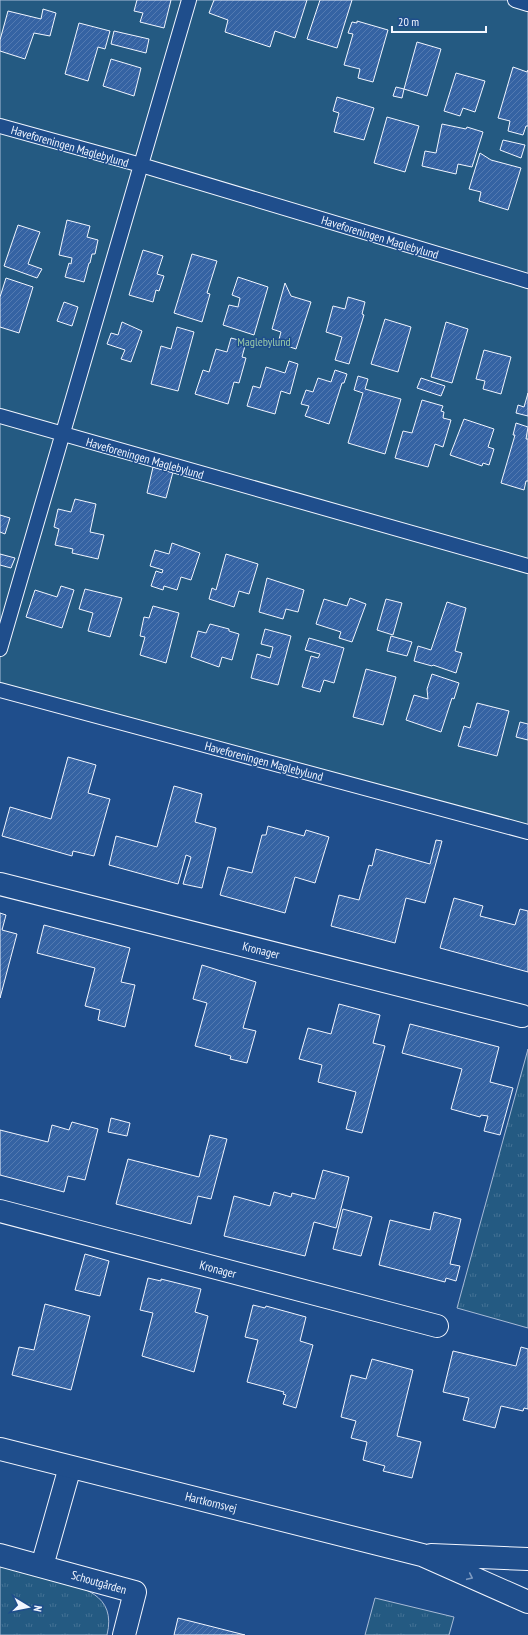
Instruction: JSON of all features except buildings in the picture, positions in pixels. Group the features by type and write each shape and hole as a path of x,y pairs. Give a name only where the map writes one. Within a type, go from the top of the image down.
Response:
{"street":[{"name":"Kronager","path":"0,884 522,1016"},
{"name":"Kronager","path":"0,1211 437,1326"},
{"name":"Hartkornsvej","path":"0,1449 422,1555 528,1602"},
{"path":"42,1566 70,1467"},
{"name":"Schoutgården","path":"0,1555 135,1592 124,1635"},
{"name":"Hartkornsvej","path":"422,1555 528,1559"}],"lane":[{"name":"Haveforeningen Maglebylund","path":"0,649 189,0"},
{"path":"515,0 528,4"},
{"name":"Haveforeningen Maglebylund","path":"0,126 141,165 528,281"},
{"name":"Haveforeningen Maglebylund","path":"0,416 528,566"},
{"name":"Haveforeningen Maglebylund","path":"0,690 528,832"}],"green space":[{"name":"Maglebylund","path":"0,0 528,0 528,836 0,683"},
{"path":"528,1049 528,1328 457,1308"},
{"path":"0,1566 85,1589 102,1601 107,1610 109,1621 107,1635 0,1635"},
{"path":"375,1598 454,1617 449,1635 365,1635"}]}
